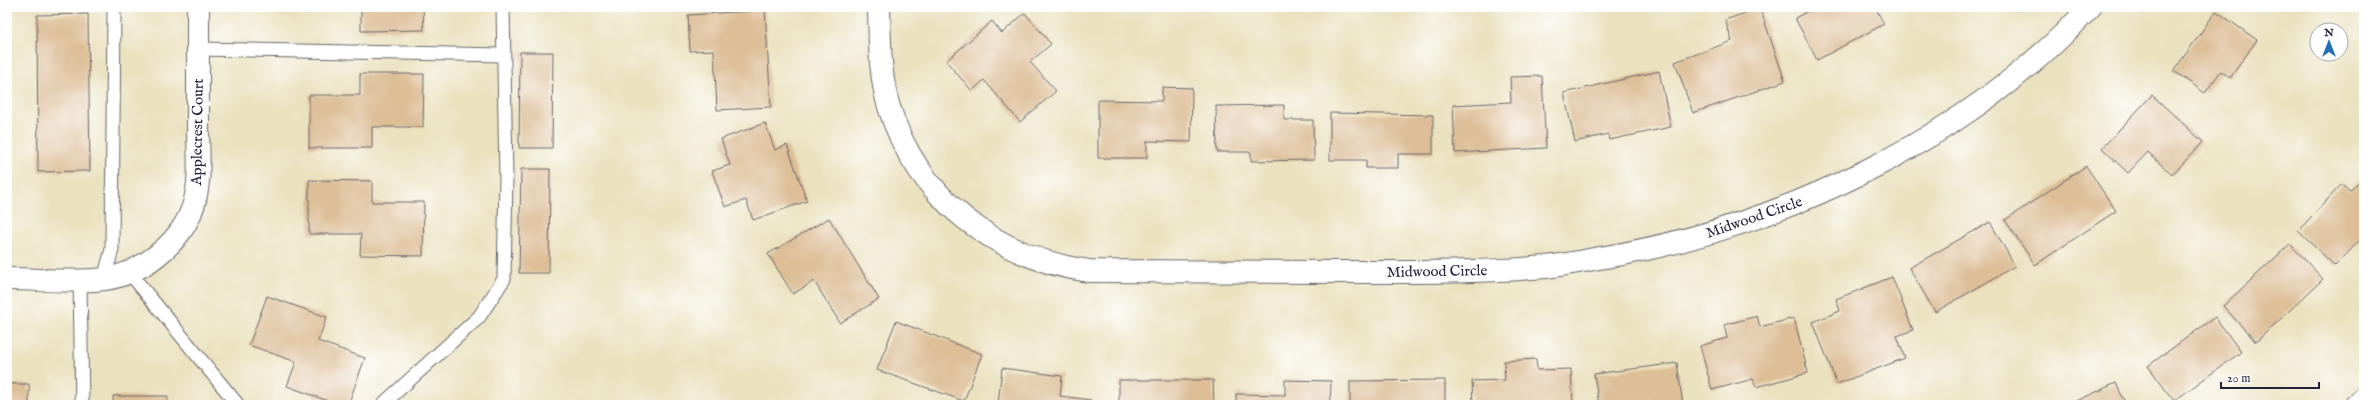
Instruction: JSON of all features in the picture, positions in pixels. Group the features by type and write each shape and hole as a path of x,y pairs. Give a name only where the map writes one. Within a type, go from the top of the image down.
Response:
{"street":[{"name":"Applecrest Court","path":"7,279 104,279 129,272 150,261 165,249 184,225 192,212 198,183 198,7"},
{"name":"Midwood Circle","path":"880,7 880,59 888,106 912,159 944,201 970,224 995,240 1027,256 1066,268 1089,271 1457,273 1549,267 1640,251 1730,227 1812,196 1898,154 1958,117 2014,76 2071,27 2090,7"},
{"path":"2356,405 2364,398"}],"lane":[{"path":"104,279 112,249 114,7"},
{"path":"382,405 479,317 504,279 506,178 502,7"},
{"path":"198,48 503,54"},
{"path":"129,272 238,405"},
{"path":"80,279 82,405"}],"building":[{"path":"309,7 423,7 424,30 361,31 361,9 309,10"},
{"path":"1815,7 1875,7 1884,24 1817,60 1795,18"},
{"path":"1760,8 1785,81 1693,113 1675,62 1732,41 1725,20"},
{"path":"765,10 771,107 717,110 714,50 690,51 688,15"},
{"path":"2216,11 2257,40 2230,78 2221,71 2205,93 2174,71"},
{"path":"1025,13 1051,44 1030,62 1056,91 1020,122 984,80 972,91 946,61 992,21 1002,33"},
{"path":"88,14 90,171 38,172 37,15"},
{"path":"520,52 553,52 552,148 519,148"},
{"path":"1659,71 1671,127 1609,140 1608,134 1575,142 1564,93"},
{"path":"360,74 424,74 423,127 372,127 372,148 309,148 309,95 360,95"},
{"path":"1542,76 1546,148 1455,153 1453,105 1511,102 1510,77"},
{"path":"1162,87 1192,88 1191,142 1147,141 1147,158 1098,158 1098,100 1162,101"},
{"path":"2152,95 2203,142 2172,175 2148,152 2128,173 2102,148"},
{"path":"1284,105 1284,120 1313,120 1314,160 1251,161 1251,152 1217,152 1216,106"},
{"path":"1330,113 1433,115 1433,154 1398,154 1398,168 1366,168 1366,160 1330,160"},
{"path":"765,123 775,150 787,145 807,201 753,220 746,200 725,207 712,171 730,165 721,139"},
{"path":"2086,166 2116,211 2035,265 2005,220"},
{"path":"521,169 550,169 549,273 519,273"},
{"path":"2364,176 2364,236 2335,266 2298,231 2342,184 2350,191"},
{"path":"309,180 372,181 372,202 424,202 423,256 360,255 361,234 309,234"},
{"path":"829,218 879,299 840,323 814,281 793,294 768,254"},
{"path":"1990,222 2015,266 1935,312 1909,268"},
{"path":"2290,244 2323,279 2256,342 2223,306"},
{"path":"1892,277 1913,330 1897,336 1905,358 1837,384 1813,322 1840,311 1836,299"},
{"path":"267,296 327,317 318,341 365,358 348,405 339,405 287,386 296,362 249,345"},
{"path":"1757,316 1760,327 1794,318 1808,373 1756,387 1753,379 1712,390 1700,346 1727,338 1724,325"},
{"path":"2215,317 2241,352 2174,401 2148,366"},
{"path":"896,321 982,354 964,401 877,370"},
{"path":"1536,359 1537,370 1571,369 1573,405 1473,405 1472,381 1505,380 1504,361"},
{"path":"1677,363 1683,405 1599,405 1594,374"},
{"path":"1002,368 1062,376 1060,396 1091,400 1091,405 998,405"},
{"path":"1119,380 1213,380 1214,405 1119,405"},
{"path":"1285,380 1331,381 1330,405 1236,405 1236,394 1285,395"},
{"path":"1445,380 1445,405 1350,405 1350,381"},
{"path":"2116,383 2126,405 2068,405"},
{"path":"7,384 29,384 29,405 7,405"},
{"path":"113,396 168,396 168,405 113,405"}]}
